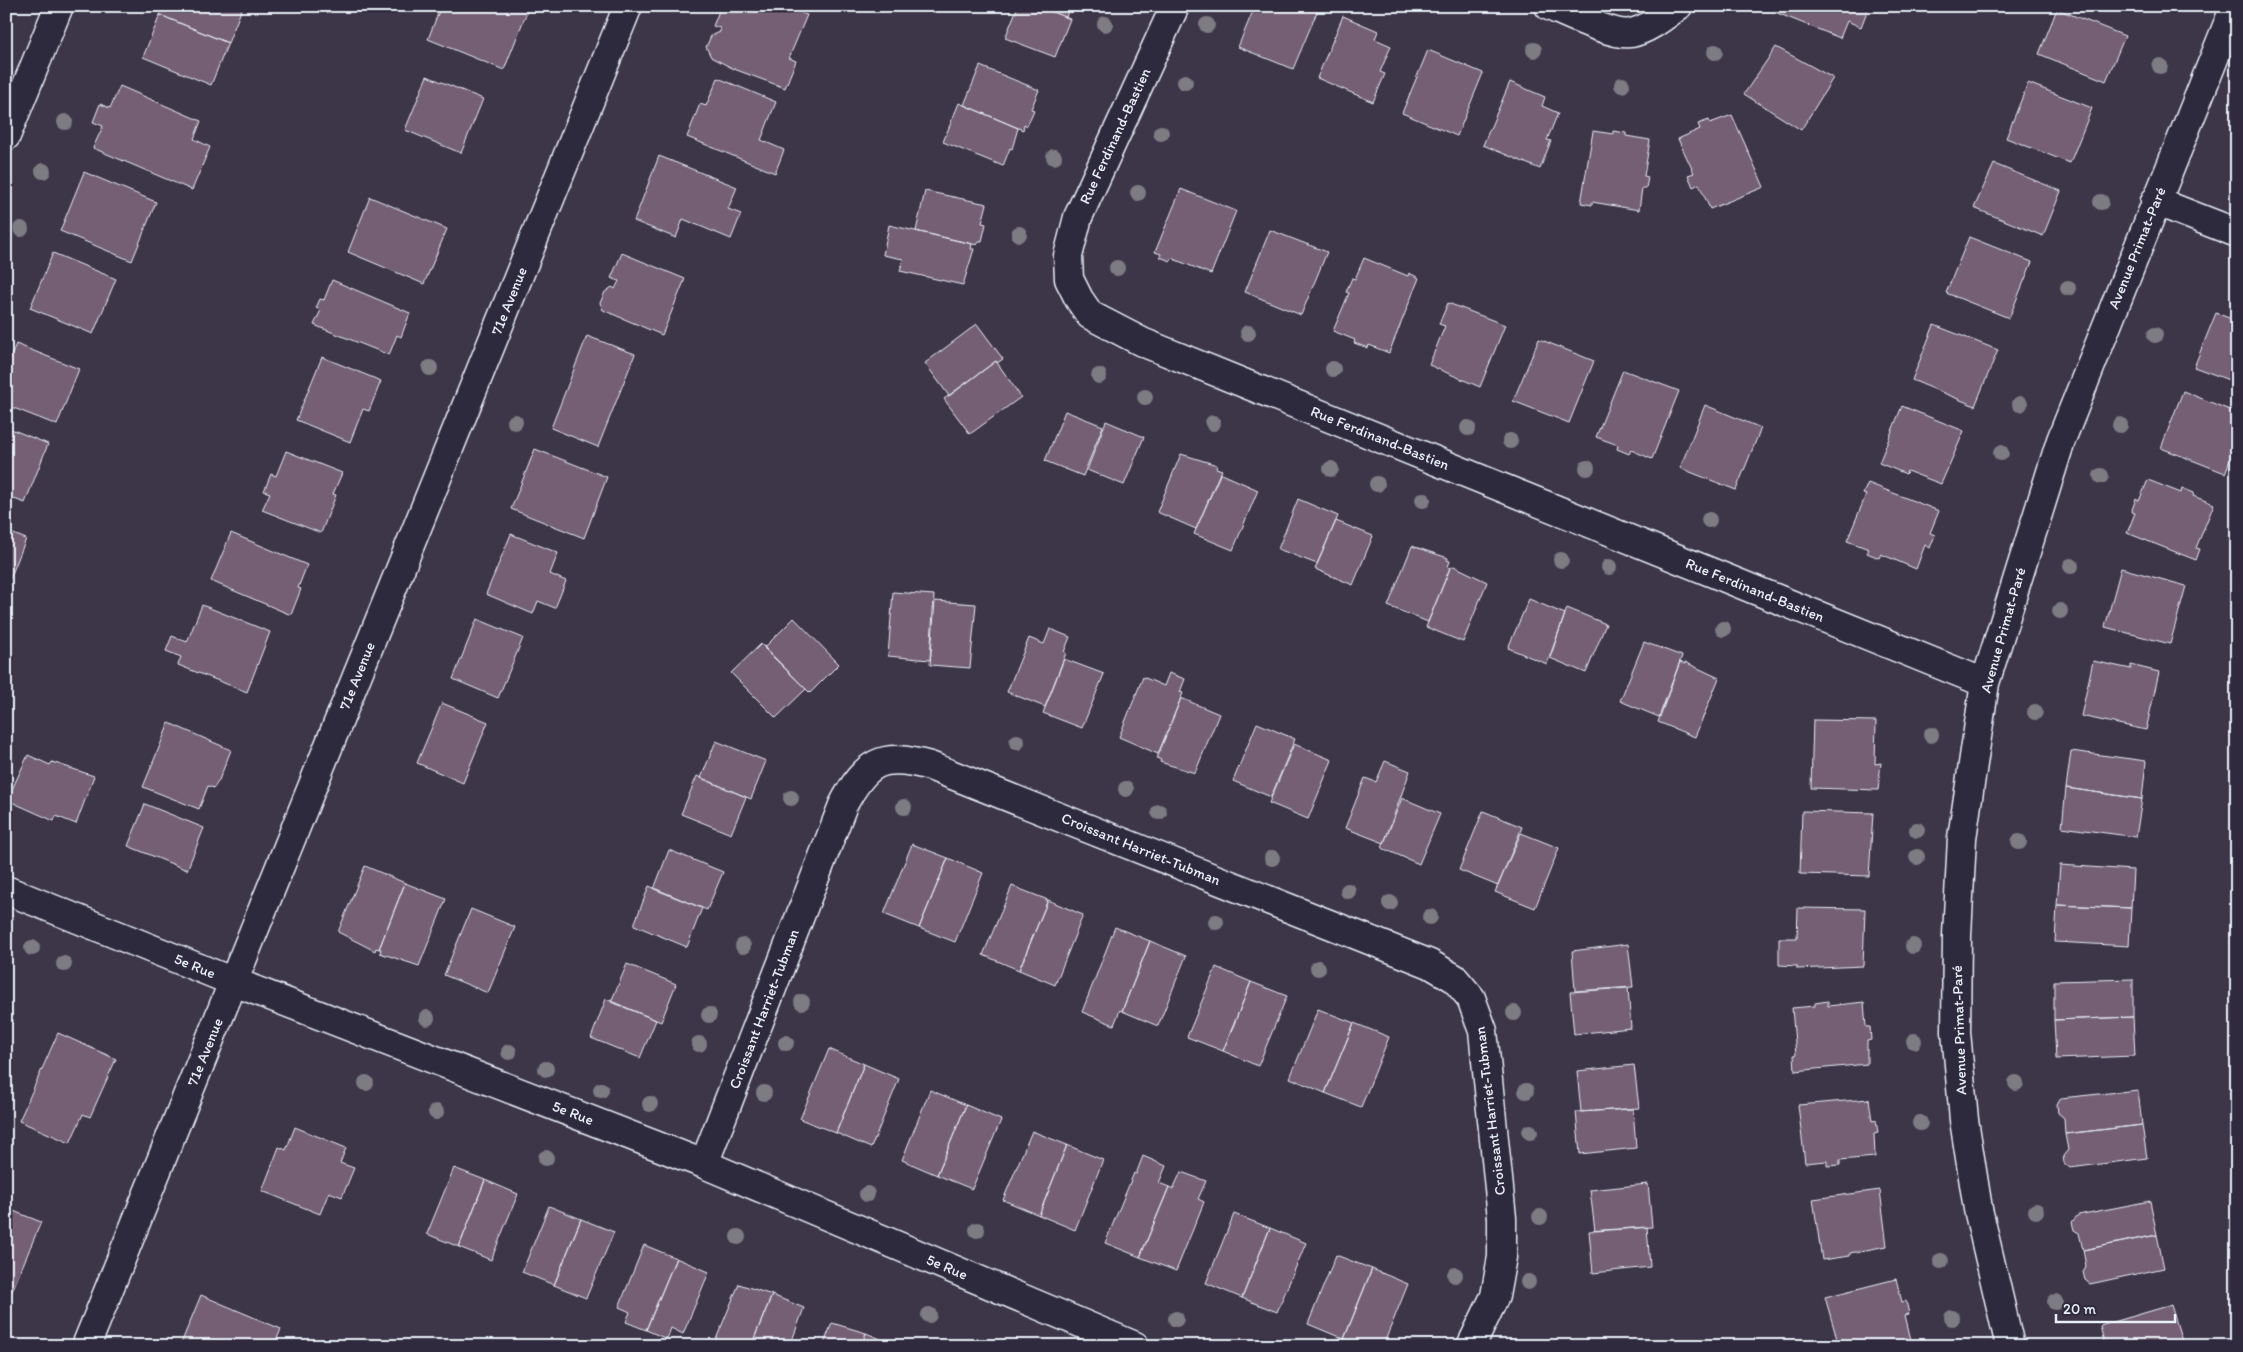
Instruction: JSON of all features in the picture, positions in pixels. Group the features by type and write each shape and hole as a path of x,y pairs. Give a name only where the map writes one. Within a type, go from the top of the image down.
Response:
{"street":[{"path":"6,136 59,6"},
{"name":"71e Avenue","path":"86,1346 628,6"},
{"name":"Rue Ferdinand-Bastien","path":"1174,6 1078,217 1068,256 1069,279 1090,315 1142,342 1984,683"},
{"path":"1549,6 1600,27 1629,34 1653,25 1678,6"},
{"name":"Avenue Primat-Paré","path":"2010,1346 1978,1209 1964,1120 1956,1032 1957,934 1962,838 1984,683 2061,440 2155,200 2235,6"},
{"path":"2155,200 2237,233"},
{"name":"Croissant Harriet-Tubman","path":"704,1164 843,806 857,779 878,762 905,758 930,766 1430,964 1454,978 1471,998 1483,1031 1502,1218 1502,1257 1495,1296 1471,1346"},
{"name":"5e Rue","path":"6,890 234,982 704,1164 1135,1346"}],"building":[{"path":"164,6 243,6 228,43 160,15"},
{"path":"441,6 521,6 528,9 504,70 428,39"},
{"path":"721,6 784,6 807,15 789,58 796,61 785,88 734,69 711,57 706,47 711,36 720,32 720,28 713,26"},
{"path":"1018,6 1037,6 1070,19 1055,57 1005,38"},
{"path":"1037,6 1070,6 1066,17"},
{"path":"1255,6 1319,7 1293,69 1238,47"},
{"path":"1780,6 1869,6 1861,27 1847,21 1840,38 1777,13"},
{"path":"2057,9 2125,36 2106,81 2039,54"},
{"path":"160,15 228,43 211,85 143,57"},
{"path":"1343,16 1378,31 1375,39 1391,46 1380,72 1385,74 1373,102 1317,78"},
{"path":"1776,47 1833,78 1801,130 1744,94"},
{"path":"1428,50 1483,73 1457,136 1402,113"},
{"path":"980,66 1039,90 1031,109 1034,110 1027,126 1024,124 1023,130 964,105"},
{"path":"427,76 483,99 461,153 405,130"},
{"path":"718,78 776,102 761,140 784,150 775,173 687,137 700,104 706,106"},
{"path":"1510,82 1545,97 1542,106 1558,113 1547,140 1551,141 1540,169 1483,145"},
{"path":"2028,83 2092,108 2070,163 2006,138"},
{"path":"120,86 201,121 194,139 210,147 192,190 93,148 103,126 93,122 100,104 110,108"},
{"path":"959,103 1018,128 1012,149 1010,148 1003,166 943,142"},
{"path":"1732,115 1764,187 1710,209 1699,184 1693,187 1688,175 1694,173 1678,139 1700,129 1698,124 1709,120 1710,123"},
{"path":"1593,131 1613,134 1613,131 1626,133 1626,136 1650,140 1644,176 1648,177 1646,188 1642,188 1639,210 1592,202 1592,205 1581,203"},
{"path":"659,156 737,187 728,209 741,214 731,239 683,219 676,238 634,221"},
{"path":"1994,164 2061,191 2043,236 1974,208"},
{"path":"84,172 156,202 132,261 60,231"},
{"path":"1181,189 1236,211 1211,274 1171,258 1170,261 1160,257 1161,254 1155,252"},
{"path":"925,191 987,204 982,223 986,224 982,241 979,241 977,245 916,231"},
{"path":"370,197 447,229 424,284 348,252"},
{"path":"889,225 972,244 971,249 974,249 963,285 900,271 903,259 883,255"},
{"path":"1270,230 1327,252 1301,315 1245,292"},
{"path":"1969,237 2032,262 2009,318 1946,293"},
{"path":"53,253 116,279 93,334 30,308"},
{"path":"622,253 685,279 662,335 603,310 600,303 605,292 612,287 615,289 619,281 611,278"},
{"path":"1364,258 1408,276 1409,273 1419,278 1389,353 1369,345 1368,348 1354,343 1355,340 1333,331 1349,293 1346,292 1352,278 1355,279"},
{"path":"332,280 410,313 401,337 397,335 389,355 314,325 321,310 316,308 320,299 324,300"},
{"path":"1448,303 1505,325 1480,387 1429,365 1445,326 1439,324"},
{"path":"2216,313 2237,321 2237,383 2194,367"},
{"path":"977,324 1003,359 997,363 996,361 949,396 925,363"},
{"path":"1934,325 1998,350 1975,406 1912,380"},
{"path":"587,336 635,354 598,447 551,428"},
{"path":"1539,339 1594,361 1569,423 1513,401"},
{"path":"16,344 79,369 57,425 6,405 6,368"},
{"path":"322,357 381,381 369,411 363,409 350,442 296,420"},
{"path":"996,361 1021,397 970,434 944,399"},
{"path":"1623,370 1679,391 1652,459 1631,450 1629,454 1617,449 1618,445 1596,437"},
{"path":"2183,391 2237,413 2237,443 2225,473 2161,448"},
{"path":"1705,405 1761,428 1736,490 1680,468"},
{"path":"1902,406 1964,431 1941,484 1907,471 1906,474 1879,463"},
{"path":"1065,411 1103,426 1083,476 1045,461"},
{"path":"1106,421 1144,437 1124,485 1087,470"},
{"path":"6,427 48,444 25,503 6,496"},
{"path":"535,449 607,477 584,538 511,509"},
{"path":"286,451 342,473 333,494 336,495 321,533 262,510 270,493 264,491 271,474 276,476"},
{"path":"1181,454 1217,465 1216,468 1222,470 1196,529 1157,512"},
{"path":"1220,473 1258,490 1233,550 1194,534"},
{"path":"2148,480 2181,493 2182,488 2194,493 2193,496 2214,504 2196,548 2200,549 2196,560 2127,533 2135,513 2131,512 2136,499 2139,501"},
{"path":"1868,483 1939,511 1930,533 1935,535 1930,548 1925,545 1916,569 1881,554 1879,558 1867,553 1869,549 1847,541 1866,495 1863,494"},
{"path":"1298,499 1338,516 1317,564 1278,549"},
{"path":"1336,521 1373,536 1353,585 1315,569"},
{"path":"6,531 26,539 6,589"},
{"path":"231,533 307,565 298,588 301,589 291,615 211,581"},
{"path":"511,534 558,553 550,574 566,581 555,608 538,601 533,614 486,594"},
{"path":"1412,546 1448,558 1447,560 1450,561 1448,567 1450,568 1428,622 1388,606"},
{"path":"1454,566 1487,582 1463,642 1426,627 1450,568"},
{"path":"2121,568 2186,586 2170,644 2105,627"},
{"path":"893,592 934,595 930,660 888,656"},
{"path":"1529,599 1565,614 1547,664 1508,648"},
{"path":"935,601 976,604 970,668 930,665"},
{"path":"202,605 270,632 247,692 178,665 181,657 166,651 172,636 187,642"},
{"path":"1567,608 1606,624 1586,673 1550,658"},
{"path":"794,618 839,664 810,693 764,648"},
{"path":"477,619 523,638 498,698 453,679"},
{"path":"1050,629 1070,637 1064,652 1066,653 1045,707 1007,692 1029,638 1044,644"},
{"path":"1644,642 1682,656 1659,717 1620,701"},
{"path":"761,644 806,689 776,718 731,673"},
{"path":"1064,659 1104,674 1082,728 1043,713"},
{"path":"2093,661 2131,669 2131,665 2159,672 2146,730 2081,716"},
{"path":"1680,662 1685,664 1685,662 1719,678 1695,737 1658,722"},
{"path":"1169,673 1185,679 1180,692 1183,693 1158,754 1119,737 1143,677 1164,686"},
{"path":"1181,698 1219,714 1195,773 1160,762 1161,760 1157,758"},
{"path":"442,703 488,722 463,783 417,763"},
{"path":"1813,720 1876,721 1875,764 1881,763 1878,790 1811,788"},
{"path":"169,723 231,750 219,780 214,788 208,786 199,809 143,787"},
{"path":"1257,723 1295,739 1271,797 1233,781"},
{"path":"716,741 766,761 751,799 701,778"},
{"path":"1294,744 1332,760 1308,819 1269,803"},
{"path":"2071,751 2146,761 2142,799 2066,788"},
{"path":"28,755 50,765 52,762 94,776 76,824 56,816 54,821 7,800"},
{"path":"1385,761 1410,771 1384,843 1345,828 1365,778 1376,782"},
{"path":"697,776 746,797 731,834 681,814"},
{"path":"2066,788 2142,799 2136,837 2062,827"},
{"path":"1402,798 1440,814 1419,864 1382,848"},
{"path":"145,804 204,828 187,870 128,846"},
{"path":"1483,811 1522,827 1498,886 1459,870"},
{"path":"1802,811 1873,813 1869,876 1800,874"},
{"path":"1521,833 1559,848 1535,908 1495,892"},
{"path":"912,844 948,858 919,928 884,914"},
{"path":"669,850 723,872 707,910 654,889"},
{"path":"948,858 983,873 955,942 919,928"},
{"path":"2060,865 2133,870 2131,908 2057,905"},
{"path":"365,866 405,883 379,949 376,948 375,951 338,932"},
{"path":"405,883 446,899 419,966 380,953 381,949 379,949"},
{"path":"649,886 702,908 687,947 634,925"},
{"path":"1012,886 1048,900 1019,970 983,955"},
{"path":"1048,900 1083,915 1055,985 1019,970"},
{"path":"2057,905 2131,908 2129,946 2055,942"},
{"path":"1798,908 1865,909 1863,966 1797,969 1797,966 1779,965 1779,938 1797,938"},
{"path":"471,909 515,927 488,993 444,975"},
{"path":"1115,927 1150,941 1122,1011 1120,1010 1114,1025 1082,1012"},
{"path":"1150,941 1186,956 1158,1026 1122,1011"},
{"path":"1628,944 1633,987 1575,991 1572,951"},
{"path":"627,964 676,984 661,1022 611,1002"},
{"path":"1216,967 1251,982 1223,1051 1187,1037"},
{"path":"2133,979 2133,1017 2054,1020 2054,981"},
{"path":"1251,982 1287,996 1258,1066 1223,1051"},
{"path":"1628,988 1631,1028 1574,1034 1570,992"},
{"path":"606,999 656,1020 640,1058 591,1038"},
{"path":"1828,1001 1828,1006 1864,1002 1866,1027 1870,1027 1871,1040 1867,1041 1867,1064 1795,1071 1794,1055 1796,1055 1792,1008 1815,1006 1815,1003"},
{"path":"1318,1009 1354,1023 1325,1093 1290,1078"},
{"path":"2133,1017 2135,1056 2056,1059 2054,1020"},
{"path":"1354,1023 1389,1037 1361,1107 1325,1093"},
{"path":"58,1033 116,1059 90,1117 83,1114 70,1143 19,1121"},
{"path":"829,1049 864,1064 836,1133 800,1119"},
{"path":"864,1064 899,1079 871,1148 836,1133"},
{"path":"1634,1065 1639,1108 1581,1112 1577,1071"},
{"path":"930,1090 966,1105 937,1175 902,1160"},
{"path":"2138,1090 2142,1125 2065,1134 2064,1118 2058,1113 2057,1105 2061,1098"},
{"path":"1869,1099 1872,1121 1876,1120 1878,1133 1874,1134 1875,1157 1840,1160 1840,1165 1827,1166 1827,1161 1805,1163 1798,1105"},
{"path":"966,1105 1001,1120 972,1189 937,1175"},
{"path":"1633,1109 1636,1148 1580,1154 1576,1112"},
{"path":"2142,1125 2147,1158 2070,1168 2064,1163 2063,1156 2068,1150 2065,1134"},
{"path":"295,1127 346,1148 340,1163 354,1168 342,1197 329,1192 320,1214 262,1191 279,1147 286,1150"},
{"path":"1032,1131 1067,1145 1039,1215 1003,1200"},
{"path":"1067,1145 1103,1160 1075,1230 1039,1215"},
{"path":"1143,1156 1166,1166 1159,1183 1169,1187 1140,1257 1105,1243"},
{"path":"454,1168 485,1180 459,1247 427,1234"},
{"path":"1181,1172 1206,1181 1198,1199 1204,1202 1176,1271 1140,1257 1169,1187 1173,1189"},
{"path":"485,1180 518,1194 491,1260 459,1247"},
{"path":"1648,1184 1652,1227 1595,1231 1590,1190"},
{"path":"1880,1190 1887,1246 1850,1253 1850,1256 1822,1260 1813,1199"},
{"path":"2150,1201 2157,1235 2083,1250 2079,1233 2074,1230 2072,1222 2078,1215"},
{"path":"549,1206 581,1219 554,1285 522,1272"},
{"path":"6,1208 41,1222 10,1296 6,1295"},
{"path":"1234,1214 1270,1228 1242,1298 1206,1283"},
{"path":"581,1219 614,1232 586,1298 554,1285"},
{"path":"1647,1227 1650,1267 1593,1273 1589,1231"},
{"path":"1270,1228 1306,1243 1277,1312 1242,1298"},
{"path":"2157,1235 2164,1268 2090,1284 2085,1280 2083,1272 2086,1266 2083,1250"},
{"path":"644,1245 676,1258 646,1330 626,1322 630,1312 619,1307"},
{"path":"1336,1255 1372,1269 1344,1339 1308,1324"},
{"path":"676,1258 709,1272 683,1334 671,1328 667,1339 646,1330"},
{"path":"1372,1269 1408,1284 1383,1346 1361,1346 1344,1339"},
{"path":"1896,1279 1902,1302 1906,1301 1909,1314 1905,1315 1911,1340 1888,1346 1839,1346 1825,1297"},
{"path":"739,1284 772,1295 751,1346 716,1346 714,1344"},
{"path":"201,1295 281,1329 274,1346 180,1346"},
{"path":"772,1295 804,1308 790,1346 751,1346"},
{"path":"2171,1305 2182,1341 2168,1346 2105,1346 2100,1326"},
{"path":"832,1323 866,1333 861,1346 823,1346"},
{"path":"866,1333 876,1337 895,1346 861,1346"}]}
